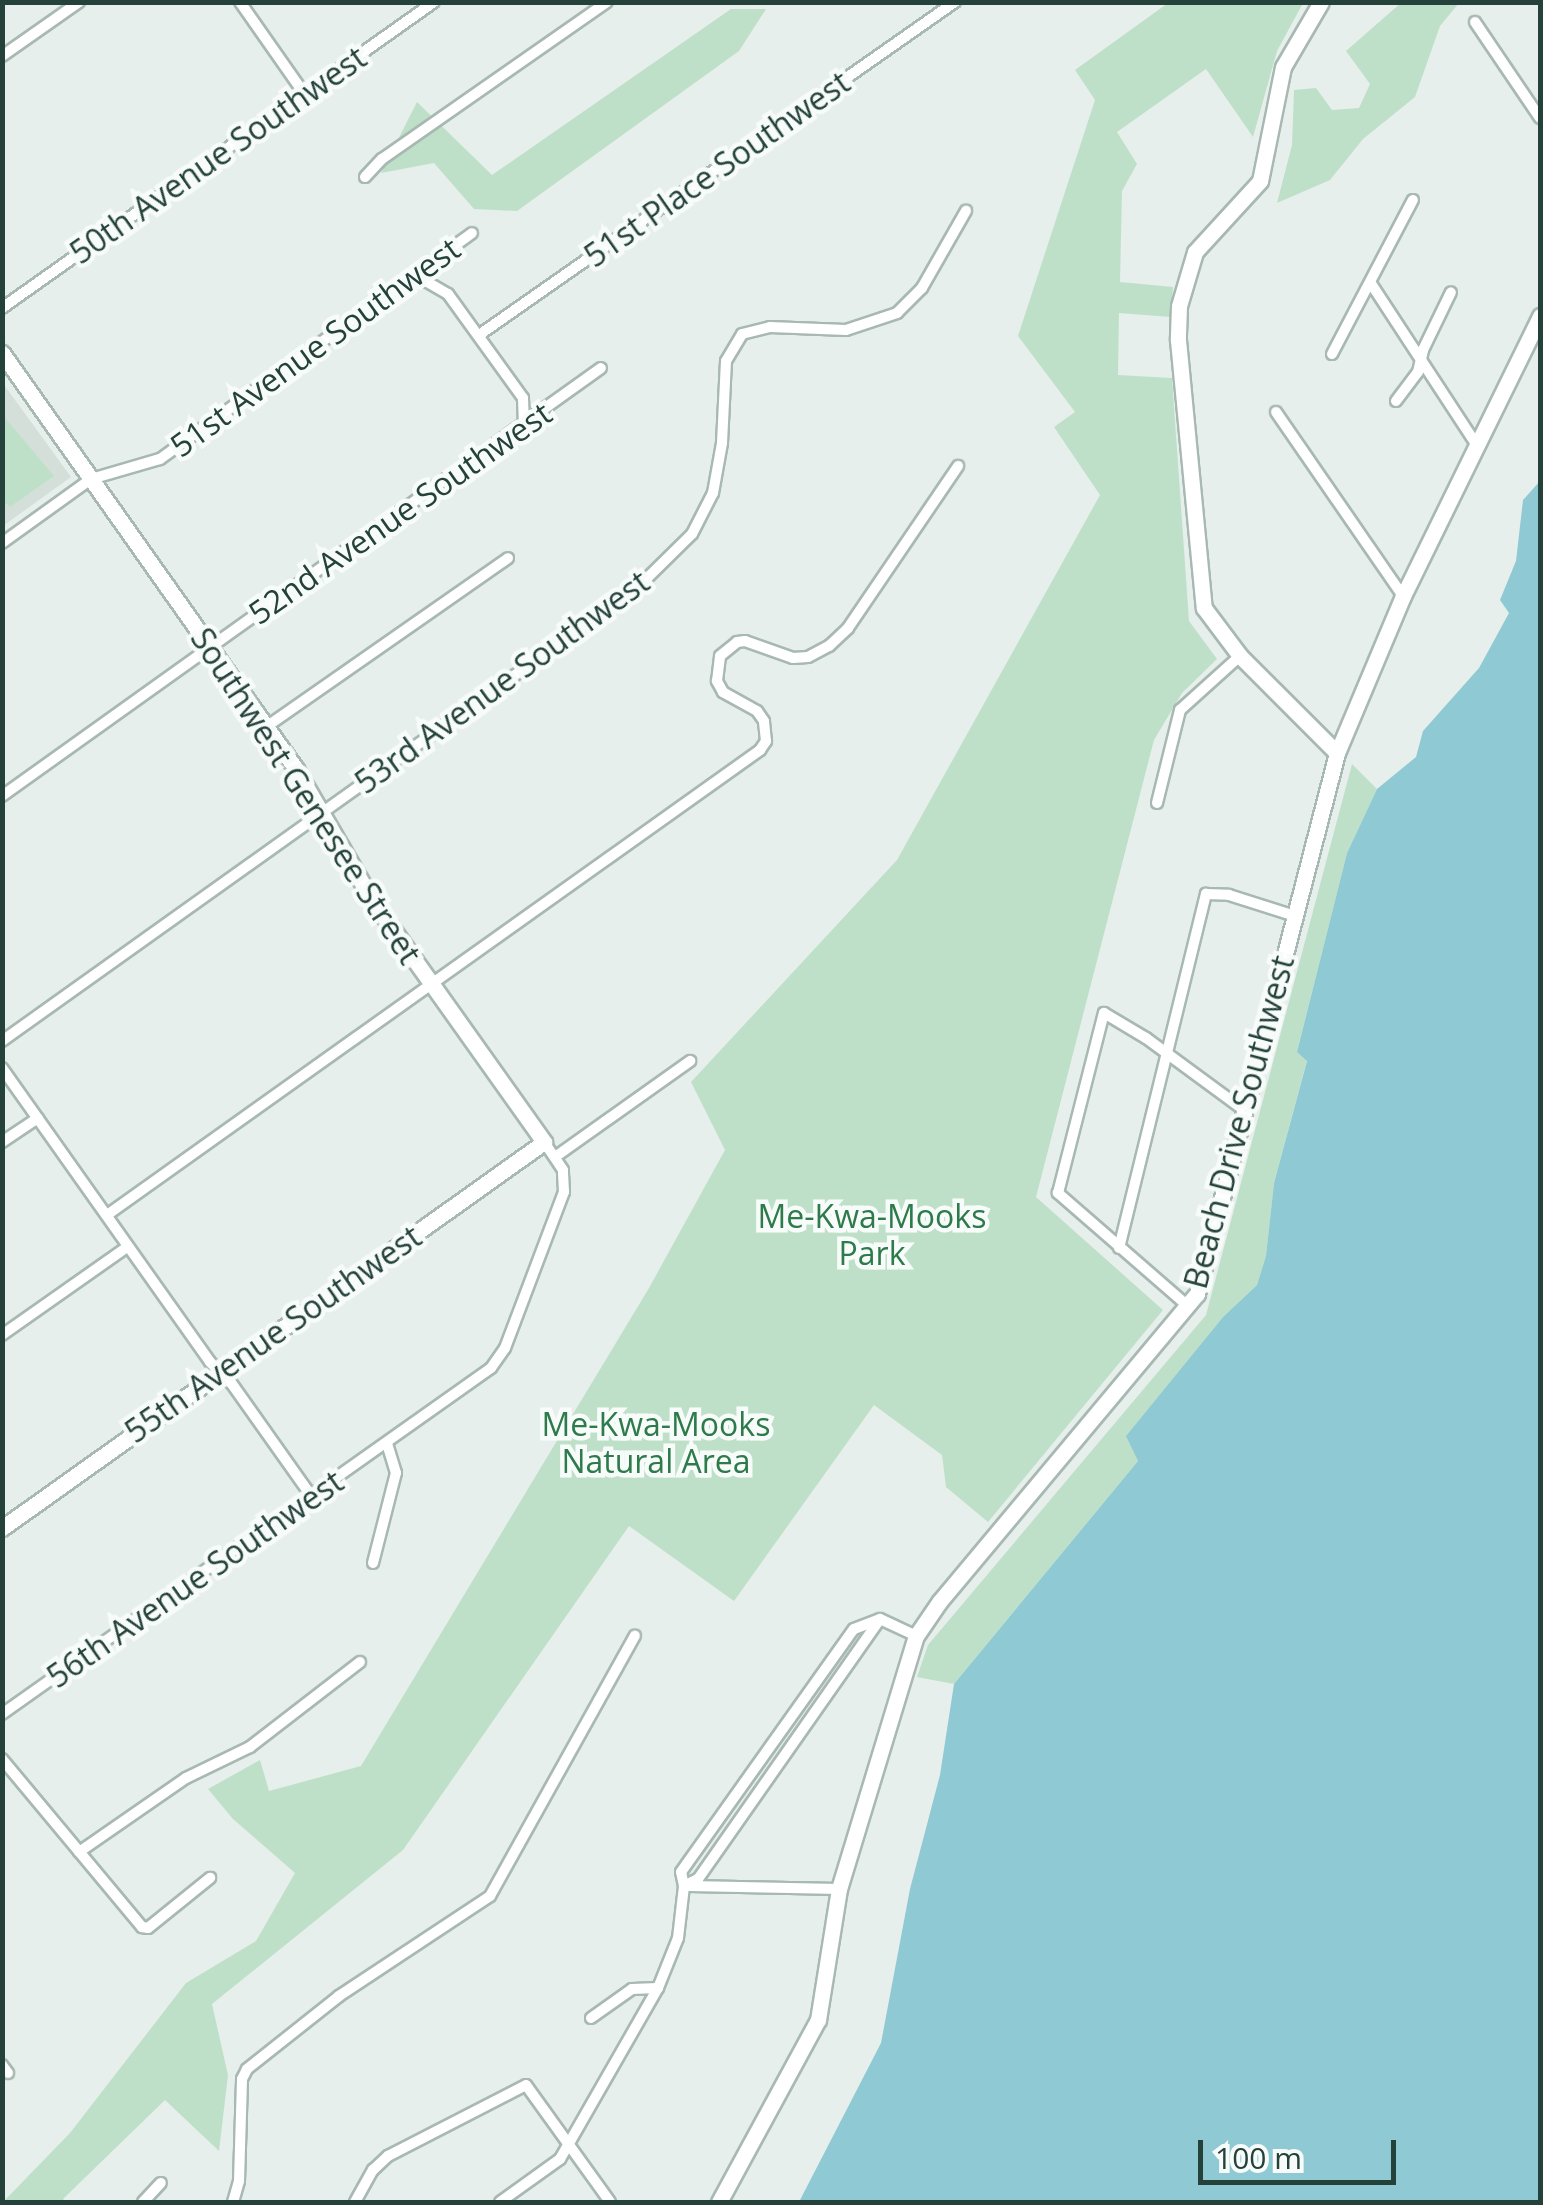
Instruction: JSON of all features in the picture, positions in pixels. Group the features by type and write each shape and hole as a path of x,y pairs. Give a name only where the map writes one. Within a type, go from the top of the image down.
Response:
{"street":[{"path":"2,56 79,2"},
{"path":"240,2 305,94"},
{"name":"50th Avenue Southwest","path":"2,308 434,2"},
{"path":"365,177 382,159 608,2"},
{"name":"51st Place Southwest","path":"480,336 955,2"},
{"path":"1321,2 1284,68 1260,181 1195,252 1179,306 1182,405 1204,608 1240,656 1337,753"},
{"path":"1474,22 1540,118"},
{"path":"1332,354 1372,286 1413,200"},
{"name":"53rd Avenue Southwest","path":"2,1040 637,588 692,534 713,493 722,443 726,361 742,334 770,327 846,330 896,312 922,288 966,212"},
{"name":"51st Avenue Southwest","path":"2,543 91,479 160,459 472,233"},
{"path":"406,282 422,279 448,294 523,398 524,426"},
{"path":"1372,286 1476,444"},
{"path":"1396,401 1418,372 1451,292"},
{"name":"Beach Drive Southwest","path":"719,2202 818,2020 840,1889 916,1636 940,1601 1189,1307 1202,1278 1292,915 1337,753 1403,596 1540,316"},
{"name":"Southwest Genesee Street","path":"2,353 305,782 320,815 430,983 555,1157 565,1174 564,1192"},
{"name":"52nd Avenue Southwest","path":"2,796 602,368"},
{"path":"1276,412 1403,596"},
{"path":"107,1216 760,750 766,741 764,721 757,711 723,692 717,682 720,656 737,642 745,641 793,658 808,658 829,646 848,628 958,466"},
{"path":"266,727 508,558"},
{"path":"1157,804 1180,710 1240,656"},
{"path":"1120,1248 1206,894 1229,895 1292,915"},
{"path":"1189,1307 1058,1193 1104,1013 1146,1038 1244,1110"},
{"path":"555,1157 690,1061"},
{"path":"2,1068 312,1497"},
{"path":"2,1142 38,1118"},
{"name":"55th Avenue Southwest","path":"2,1528 544,1142"},
{"name":"56th Avenue Southwest","path":"2,1714 478,1380 500,1358 564,1192"},
{"path":"2,1335 128,1247"},
{"path":"374,1564 396,1472 386,1444"},
{"path":"684,1886 698,1879 880,1619"},
{"path":"500,2202 560,2159 674,1958 684,1886 681,1872 854,1629 880,1619 916,1636"},
{"path":"233,2202 239,2181 240,2095 247,2069 340,1996 490,1896 635,1636"},
{"path":"80,1852 186,1778 250,1747 360,1662"},
{"path":"2,1759 142,1927 148,1928 210,1878"},
{"path":"684,1886 840,1889"},
{"path":"590,2018 632,1989 658,1988"},
{"path":"354,2202 373,2170 388,2156 526,2085 610,2202"},
{"path":"144,2202 161,2183"}],"shaded area":[{"path":"2,382 71,477 3,526 2,526"}],"green space":[{"path":"1402,2 1459,3 1440,26 1415,97 1363,139 1330,180 1277,203 1292,145 1294,90 1316,88 1332,110 1359,108 1370,84 1346,51"},
{"name":"Me-Kwa-Mooks Park","path":"1168,3 1303,3 1277,51 1253,137 1206,69 1117,132 1137,164 1122,191 1120,282 1173,287 1171,317 1119,313 1118,375 1172,378 1189,621 1217,659 1182,693 1154,740 1036,1197 1163,1310 988,1522 946,1487 942,1455 874,1405 734,1601 629,1526 403,1850 212,2004 228,2075 219,2151 165,2100 63,2199 66,2202 3,2202 70,2133 186,1983 256,1941 295,1873 233,1819 208,1789 260,1760 269,1791 361,1766 649,1288 725,1150 691,1082 897,860 1100,495 1054,427 1075,412 1018,336 1095,100 1075,70"},
{"path":"731,9 766,9 739,51 517,211 474,209 434,163 381,173 417,102 492,175"},
{"path":"2,414 54,476 10,507 3,501"},
{"path":"1352,764 1377,789 1347,853 1297,1052 1307,1060 1274,1183 1266,1257 1257,1285 1223,1317 1127,1435 1138,1461 954,1684 917,1677 928,1645 1206,1315"}],"water":[{"path":"1540,481 1540,2202 799,2202 881,2043 910,1889 940,1775 954,1684 1138,1461 1126,1436 1223,1317 1257,1285 1266,1256 1274,1183 1307,1061 1297,1052 1347,853 1377,789 1416,757 1423,731 1479,668 1509,613 1500,600 1516,561 1523,500"}],"park label":[{"name":"Me-Kwa-Mooks Natural Area","path":"656,1444"}]}
